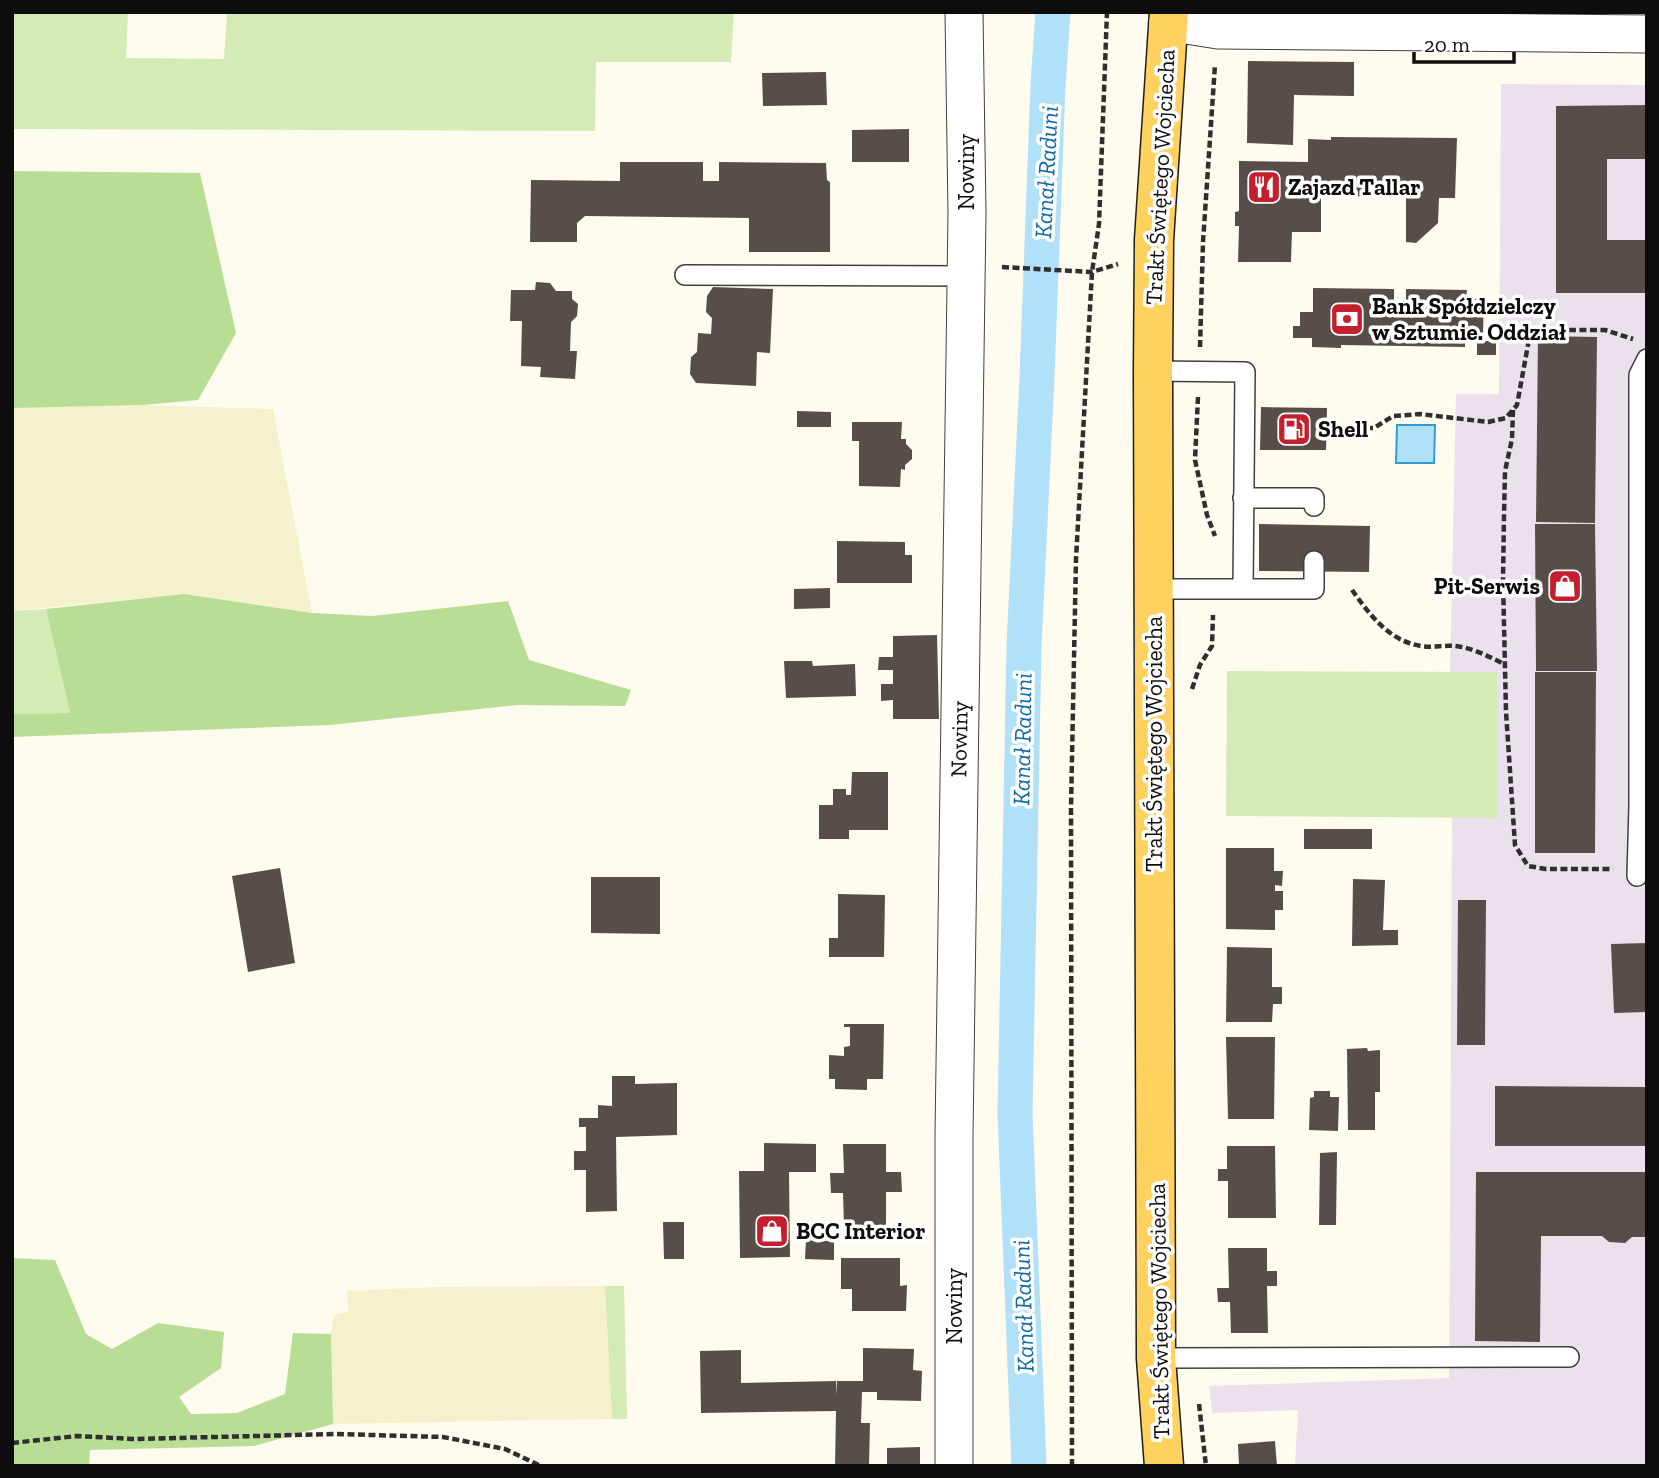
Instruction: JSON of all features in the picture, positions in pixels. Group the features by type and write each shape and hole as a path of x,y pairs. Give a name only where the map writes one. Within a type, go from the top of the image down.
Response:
{"main road":[{"name":"Trakt Świętego Wojciecha","path":"1164,1466 1174,1357 1153,589 1153,372 1154,240 1169,17"}],"street":[{"name":"Nowiny","path":"954,1466 954,1136 966,276 964,12"},
{"name":"Trakt Świętego Wojciecha","path":"1169,17 1218,30 1647,34"}],"lane":[{"path":"685,275 966,276"},
{"path":"1637,873 1643,805 1639,375 1647,359"},
{"path":"1153,372 1245,372 1245,589"},
{"path":"1243,498 1314,498 1314,506"},
{"path":"1153,589 1314,589 1314,561"},
{"path":"1174,1357 1569,1357"}],"path":[{"path":"1072,1466 1071,808 1076,559 1092,272 1099,224 1107,12"},
{"path":"1191,694 1200,665 1212,646 1215,533 1207,515 1195,460 1203,242 1218,30"},
{"path":"1006,267 1092,272 1119,264"},
{"path":"1345,428 1374,428 1393,416 1420,414 1488,422 1506,418 1517,405 1530,334 1550,330 1605,330 1636,340"},
{"path":"1513,410 1512,439 1505,471 1503,580 1515,845 1528,866 1637,873"},
{"path":"1352,590 1371,618 1394,636 1420,646 1455,646 1488,656 1505,665"},
{"path":"1174,1357 1206,1466"},
{"path":"12,1443 77,1436 134,1439 337,1434 443,1437 505,1450 541,1466"}],"shaded area":[{"path":"1501,84 1647,85 1647,1466 1295,1466 1298,1410 1212,1413 1209,1386 1449,1378 1452,817 1497,817 1497,673 1450,672 1456,394 1499,394"},
{"path":"143,405 273,409 312,613 184,594 12,611 12,408"},
{"path":"605,1286 612,1419 333,1424 331,1334 334,1315 348,1312 347,1291 436,1287"}],"green space":[{"path":"12,12 128,12 126,58 224,59 227,12 734,12 731,62 596,62 595,131 12,129"},
{"path":"12,171 200,173 236,333 198,400 143,405 12,408"},
{"path":"184,594 312,613 372,616 508,601 529,660 631,690 625,706 517,705 330,725 12,737 12,714 70,713 46,609"},
{"path":"46,609 70,713 12,714 12,611"},
{"path":"1227,671 1497,672 1497,818 1226,816"},
{"path":"12,1258 55,1260 86,1334 112,1349 158,1323 224,1332 221,1368 179,1397 191,1414 237,1413 285,1394 293,1333 331,1334 333,1424 254,1446 90,1450 89,1466 12,1466"},
{"path":"605,1286 624,1286 627,1419 612,1419"}],"water":[{"path":"1397,425 1435,425 1434,463 1396,463"}],"building":[{"path":"1248,61 1354,62 1354,96 1294,95 1293,145 1247,143"},
{"path":"826,72 827,105 763,106 762,73"},
{"path":"1647,105 1647,159 1607,159 1607,240 1647,240 1647,293 1556,293 1556,106"},
{"path":"909,129 909,162 852,162 852,130"},
{"path":"1331,137 1457,138 1455,198 1439,198 1438,223 1416,243 1406,242 1406,197 1321,196 1321,232 1292,232 1291,262 1238,262 1239,226 1235,226 1235,212 1239,211 1239,161 1308,162 1308,139 1331,140"},
{"path":"620,162 703,162 703,181 719,181 719,162 826,163 827,180 830,182 830,252 749,252 749,218 585,216 577,223 577,242 530,242 531,180 620,181"},
{"path":"536,282 550,283 556,291 572,291 572,299 578,304 577,316 571,322 570,351 577,351 575,379 540,377 541,367 521,366 522,321 510,321 511,290 535,290"},
{"path":"713,287 773,289 770,353 757,352 756,386 696,383 690,374 691,357 697,352 698,333 711,334 712,318 706,312 707,296"},
{"path":"1313,288 1394,289 1394,309 1406,309 1406,289 1467,290 1466,299 1484,299 1483,333 1465,333 1465,347 1312,347 1312,338 1293,338 1293,326 1300,326 1300,312 1313,312"},
{"path":"1538,336 1597,337 1595,523 1536,522"},
{"path":"1477,341 1496,341 1496,355 1477,355"},
{"name":"Shell","path":"1261,407 1327,408 1326,450 1260,450"},
{"path":"797,411 831,412 831,427 797,427"},
{"path":"852,422 902,422 901,439 906,439 906,444 912,450 912,459 905,465 905,470 901,469 900,487 859,486 859,441 852,441"},
{"path":"1259,524 1370,526 1369,572 1259,571"},
{"path":"1535,524 1595,524 1597,671 1536,671"},
{"path":"837,541 905,542 905,555 912,555 912,583 837,583"},
{"path":"830,588 830,608 794,609 794,589"},
{"path":"937,635 939,719 893,719 893,700 881,701 881,684 893,684 893,670 878,670 879,657 893,657 893,636"},
{"path":"784,661 812,661 813,666 855,664 856,696 786,698"},
{"path":"1535,672 1596,672 1595,853 1535,853"},
{"path":"852,772 888,772 888,830 849,830 849,839 819,839 819,805 833,805 833,789 846,789 846,795 851,795"},
{"path":"1304,829 1372,829 1372,849 1304,849"},
{"path":"1226,848 1274,848 1274,871 1283,871 1282,886 1275,885 1275,891 1283,891 1283,910 1275,910 1275,930 1226,929"},
{"path":"280,868 295,963 248,972 232,876"},
{"path":"591,877 660,877 660,934 591,933"},
{"path":"1353,879 1385,880 1383,930 1398,930 1398,945 1352,946"},
{"path":"838,894 885,895 884,957 829,957 829,938 838,938"},
{"path":"1458,900 1486,900 1485,1045 1457,1045"},
{"path":"1647,943 1647,1012 1614,1013 1611,944"},
{"path":"1227,947 1272,948 1272,987 1282,987 1282,1004 1273,1004 1272,1022 1226,1022"},
{"path":"844,1024 884,1024 883,1079 867,1079 867,1090 835,1089 835,1079 829,1079 829,1055 844,1056 844,1047 850,1046 850,1027 844,1027"},
{"path":"1226,1037 1275,1037 1274,1119 1228,1119"},
{"path":"1367,1048 1368,1051 1380,1050 1380,1092 1375,1092 1375,1130 1348,1130 1347,1049"},
{"path":"612,1076 635,1076 635,1084 677,1083 677,1135 616,1137 617,1211 586,1212 586,1170 574,1170 574,1151 586,1151 586,1127 579,1127 579,1118 598,1118 598,1105 612,1106"},
{"path":"1495,1086 1647,1087 1647,1146 1495,1146"},
{"path":"1314,1091 1330,1091 1330,1097 1339,1097 1338,1131 1309,1130 1310,1098 1314,1097"},
{"path":"764,1143 816,1144 816,1172 789,1172 790,1257 740,1258 739,1171 764,1171"},
{"path":"843,1144 886,1144 886,1172 901,1172 902,1192 886,1192 886,1225 844,1225 843,1193 831,1193 830,1173 844,1173"},
{"path":"1227,1146 1275,1146 1276,1218 1228,1218 1228,1181 1218,1181 1218,1169 1227,1169"},
{"path":"1337,1152 1336,1225 1319,1225 1320,1153"},
{"path":"1476,1172 1647,1172 1647,1237 1632,1237 1625,1243 1609,1242 1602,1236 1541,1236 1540,1342 1475,1341"},
{"path":"663,1222 684,1222 684,1259 664,1259"},
{"path":"806,1240 834,1241 834,1260 805,1259"},
{"path":"1228,1248 1267,1248 1267,1271 1277,1271 1277,1286 1267,1286 1268,1333 1231,1333 1230,1302 1218,1302 1217,1288 1229,1288"},
{"path":"841,1258 900,1258 900,1286 907,1285 906,1311 852,1311 852,1289 841,1289"},
{"path":"863,1348 914,1349 913,1370 922,1371 921,1401 877,1400 877,1392 862,1392 861,1423 870,1423 869,1466 835,1466 836,1411 701,1413 700,1351 741,1350 741,1383 836,1381 837,1395 837,1381 863,1381"},
{"path":"1275,1441 1277,1466 1239,1466 1238,1444"},
{"path":"920,1447 920,1466 887,1466 887,1448"}],"waterway":[{"name":"Kanał Raduni","path":"1029,1466 1015,1113 1024,646 1053,12"}],"place":[{"name":"Zajazd Tallar","path":"1264,187"},
{"name":"Bank Spółdzielczy w Sztumie. Oddział","path":"1347,319"},
{"name":"Shell","path":"1294,429"},
{"name":"Pit-Serwis","path":"1565,586"},
{"name":"BCC Interior","path":"772,1231"}]}
